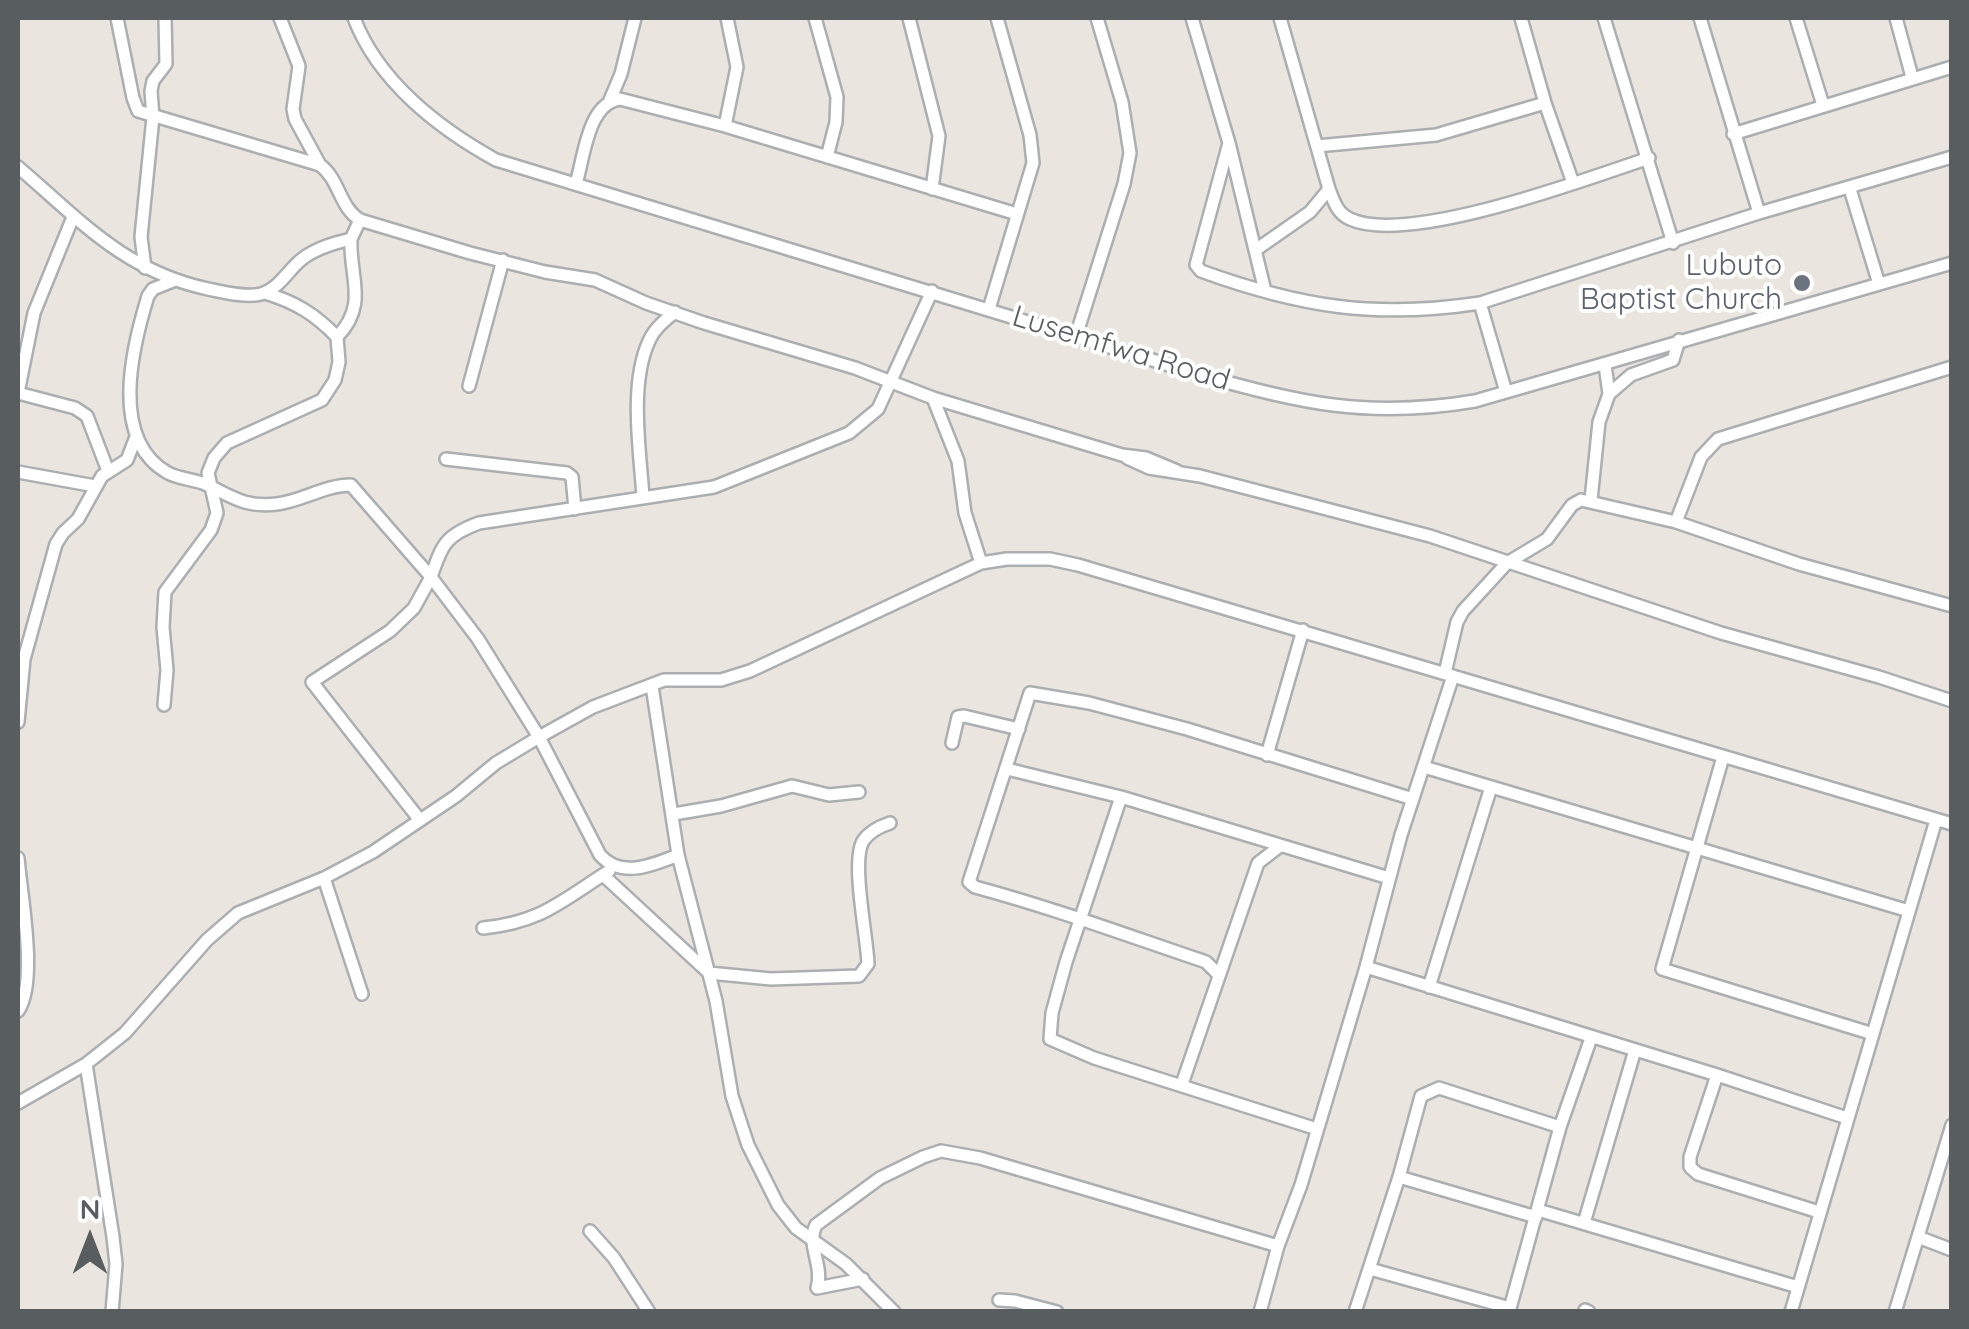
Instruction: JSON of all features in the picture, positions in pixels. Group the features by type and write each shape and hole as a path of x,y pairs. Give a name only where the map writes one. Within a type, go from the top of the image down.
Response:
{"street":[{"path":"117,18 135,106 143,114 320,165"},
{"path":"145,268 141,237 154,117 151,90 166,64 165,18"},
{"path":"280,18 299,66 295,119 320,165 339,187 349,213 360,220 545,272 595,280 646,303 932,398 1122,455 1149,468 1177,471 1430,536 1721,633 1879,676 1952,701"},
{"name":"Lusemfwa Road","path":"354,18 379,62 414,102 454,137 496,160 1275,396 1328,407 1435,408 1506,392 1952,263"},
{"path":"576,184 598,110 610,100 620,74 635,18"},
{"path":"726,126 738,67 727,18"},
{"path":"815,18 836,97 836,122 827,157"},
{"path":"909,18 939,136 932,190"},
{"path":"989,308 1031,176 1032,152 997,18"},
{"path":"1076,336 1124,184 1130,153 1122,102 1096,18"},
{"path":"1192,18 1229,143 1265,291"},
{"path":"1280,18 1329,189 1338,210 1347,218 1364,224 1426,224 1649,158"},
{"path":"1521,18 1544,103 1573,183"},
{"path":"1604,18 1673,243"},
{"path":"1700,18 1759,214"},
{"path":"1796,18 1822,105"},
{"path":"1896,18 1912,77"},
{"path":"1733,134 1952,67"},
{"path":"610,100 636,100 1017,214"},
{"path":"1317,146 1436,135 1544,103"},
{"path":"1229,143 1196,264 1201,270 1265,291 1369,312 1432,310 1480,303 1952,157"},
{"path":"18,167 73,217 120,254 145,268 173,281 219,291 264,293 290,301 316,315 337,337"},
{"path":"1256,248 1310,212 1329,189"},
{"path":"1850,189 1879,284"},
{"path":"73,217 34,313 18,393 76,408 87,416 108,471"},
{"path":"164,705 165,592 211,530 216,514 208,473 214,458 227,443 322,400 339,362 337,337 355,308 357,288 350,257 351,239 360,220"},
{"path":"264,293 285,278 300,260 330,244 351,239"},
{"path":"469,386 502,260"},
{"path":"173,281 153,289 143,312 130,389 130,416 136,436 157,466 236,502 280,504 351,485 431,577 478,639 539,736 600,855 614,867"},
{"path":"419,819 390,787 312,682 390,631 414,608 445,540 457,530 512,516 714,487 849,433 878,409 932,291"},
{"path":"1480,303 1506,392"},
{"path":"643,497 638,407 646,349 652,335 674,312"},
{"path":"1609,394 1632,375 1672,360 1680,340"},
{"path":"1592,500 1599,422 1609,394 1604,365"},
{"path":"1676,522 1701,457 1718,439 1950,370"},
{"path":"932,398 958,461 964,513 981,563"},
{"path":"18,722 24,659 56,544 78,519 95,486 108,471 127,460 136,436"},
{"path":"446,459 568,473 572,477 575,509"},
{"path":"18,472 95,486"},
{"path":"1260,1312 1278,1246 1302,1185 1424,767 1449,674 1457,622 1508,563 1547,539 1572,505 1592,500 1952,606"},
{"path":"18,1103 86,1064 126,1033 207,940 238,913 324,878 373,852 456,796 496,762 539,736 593,707 664,680 721,680 750,671 981,563 1008,559 1064,562 1952,824"},
{"path":"1267,755 1302,630"},
{"path":"652,686 678,855 709,973 732,1096 748,1146 782,1212 813,1243 864,1279 894,1312"},
{"path":"1219,976 1206,962 969,882 1029,696 1034,693 1089,703 1413,799"},
{"path":"952,743 958,717 1019,729"},
{"path":"1723,757 1662,970 1874,1034"},
{"path":"1424,767 1909,912"},
{"path":"1007,770 1121,797 1389,878"},
{"path":"674,814 721,806 792,786 829,795 859,792"},
{"path":"1430,987 1491,787"},
{"path":"1121,797 1057,992 1050,1039 1094,1058 1317,1129"},
{"path":"1791,1312 1936,820"},
{"path":"602,875 709,973 758,978 859,976 868,964 859,860 862,842 890,822"},
{"path":"1182,1084 1258,863 1280,846"},
{"path":"483,928 539,916 614,867 639,868 678,855"},
{"path":"18,858 27,975 18,1012"},
{"path":"324,878 362,994"},
{"path":"1206,962 1226,956"},
{"path":"1366,968 1847,1118"},
{"path":"1370,1269 1510,1310 1560,1128 1591,1038"},
{"path":"1584,1223 1636,1050"},
{"path":"86,1064 116,1264 112,1312"},
{"path":"1717,1075 1690,1167 1698,1174 1819,1212"},
{"path":"1355,1312 1400,1178 1416,1108 1428,1090 1439,1088 1560,1128"},
{"path":"1895,1312 1952,1125"},
{"path":"864,1279 817,1288 820,1270 812,1234 816,1225 880,1178 940,1151 980,1158 1278,1246"},
{"path":"1400,1178 1584,1223 1798,1287"},
{"path":"590,1231 614,1258 649,1312"},
{"path":"1918,1238 1952,1250"},
{"path":"999,1300 1014,1300 1057,1312"}],"place":[{"name":"Lubuto Baptist Church","path":"1802,283"}]}
